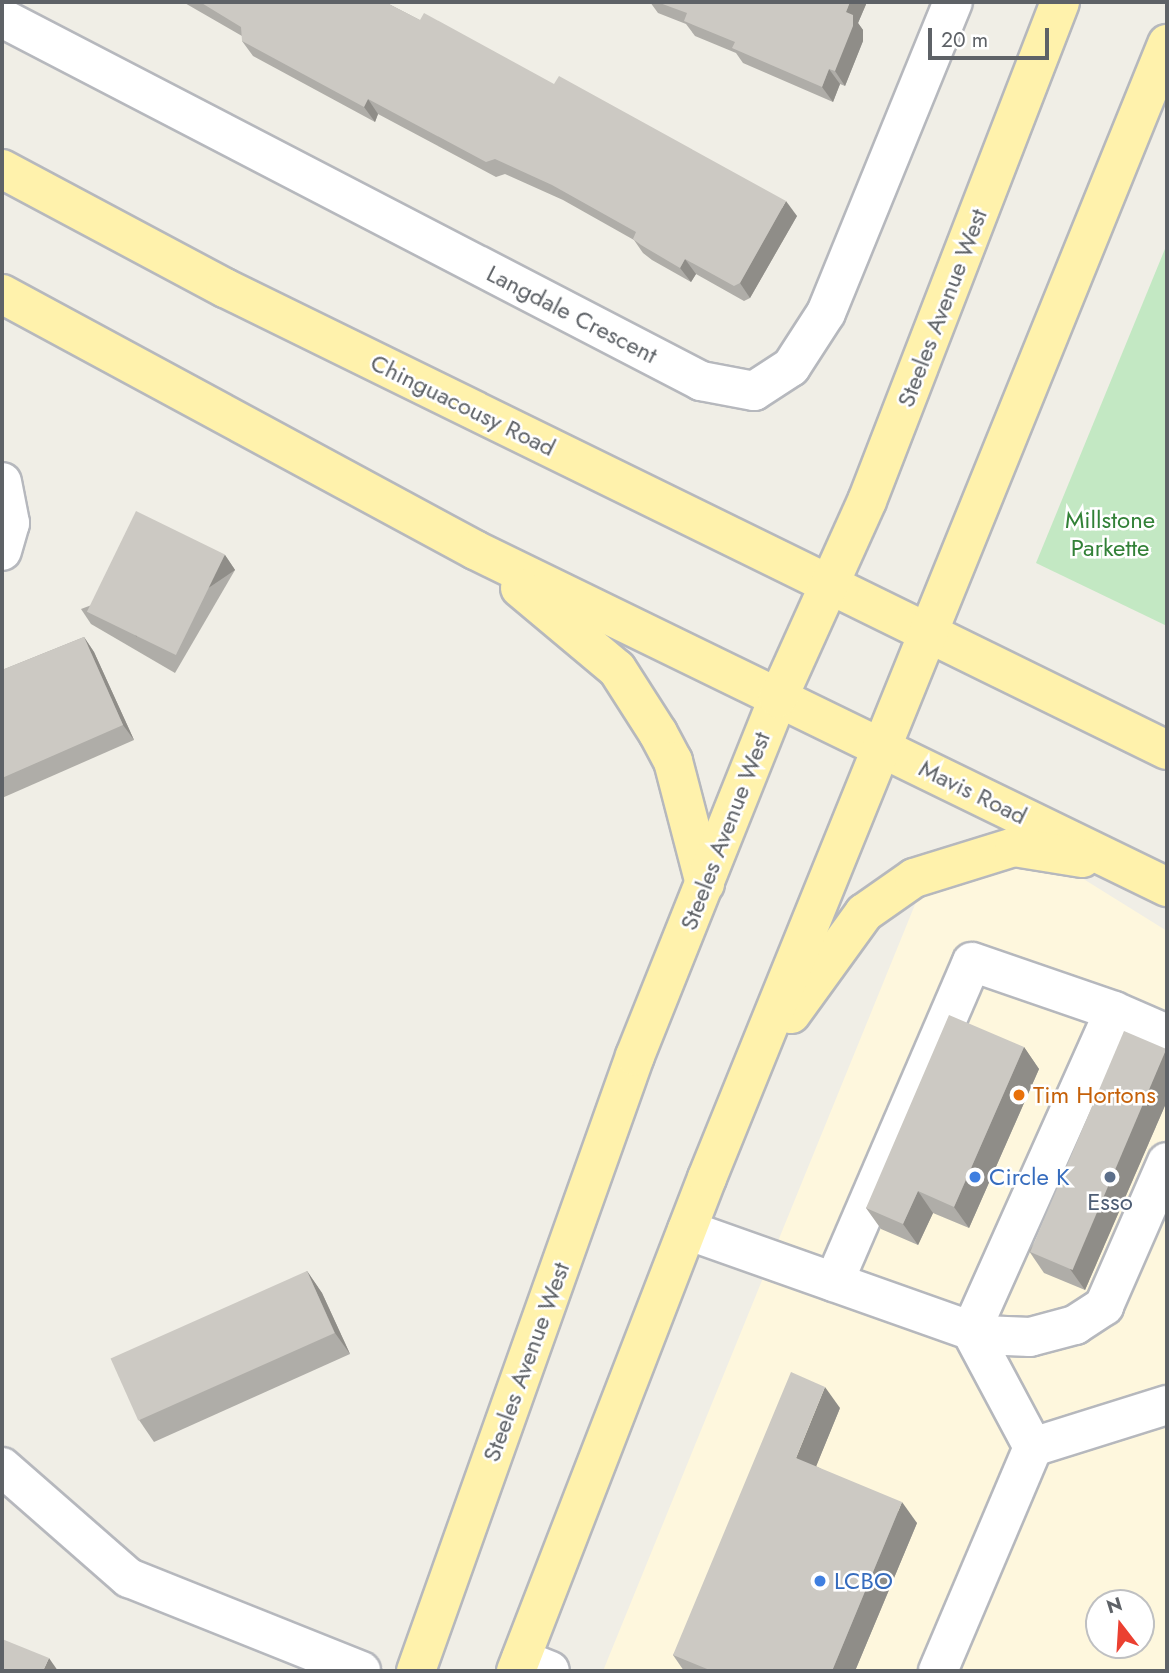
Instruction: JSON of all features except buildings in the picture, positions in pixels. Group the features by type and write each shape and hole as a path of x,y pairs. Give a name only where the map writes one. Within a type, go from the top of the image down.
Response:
{"main road":[{"name":"Steeles Avenue West","path":"416,1671 635,1056 778,698 828,586 1060,2"},
{"path":"529,1667 688,1230 1167,44"},
{"name":"Chinguacousy Road","path":"2,169 225,288 928,634"},
{"path":"2,294 475,550 778,698"},
{"path":"475,550 617,669 673,761 705,884"},
{"path":"928,634 1167,750"},
{"name":"Mavis Road","path":"778,698 1167,887"},
{"path":"759,1059 864,913 914,878 1014,847 1125,866"}],"street":[{"name":"Langdale Crescent","path":"2,18 701,381 754,391 791,367 826,313 953,2"},
{"path":"2,482 10,523 2,551"},
{"path":"834,1282 972,962 1114,1011 1167,1034"},
{"path":"971,1331 1114,1011"},
{"path":"688,1230 971,1331 1030,1337 1074,1325 1104,1306 1167,1162"},
{"path":"971,1331 1033,1447"},
{"path":"937,1671 1033,1447 1167,1405"},
{"path":"2,1467 129,1578 361,1671"}],"shaded area":[{"path":"1016,837 1167,931 1167,1671 603,1671 936,853"}],"green space":[{"name":"Millstone Parkette","path":"1167,244 1167,626 1036,563"}],"place":[{"name":"Tim Hortons","path":"1019,1095"},
{"name":"Circle K","path":"975,1177"},
{"name":"Esso","path":"1110,1177"},
{"name":"LCBO","path":"820,1581"}]}
